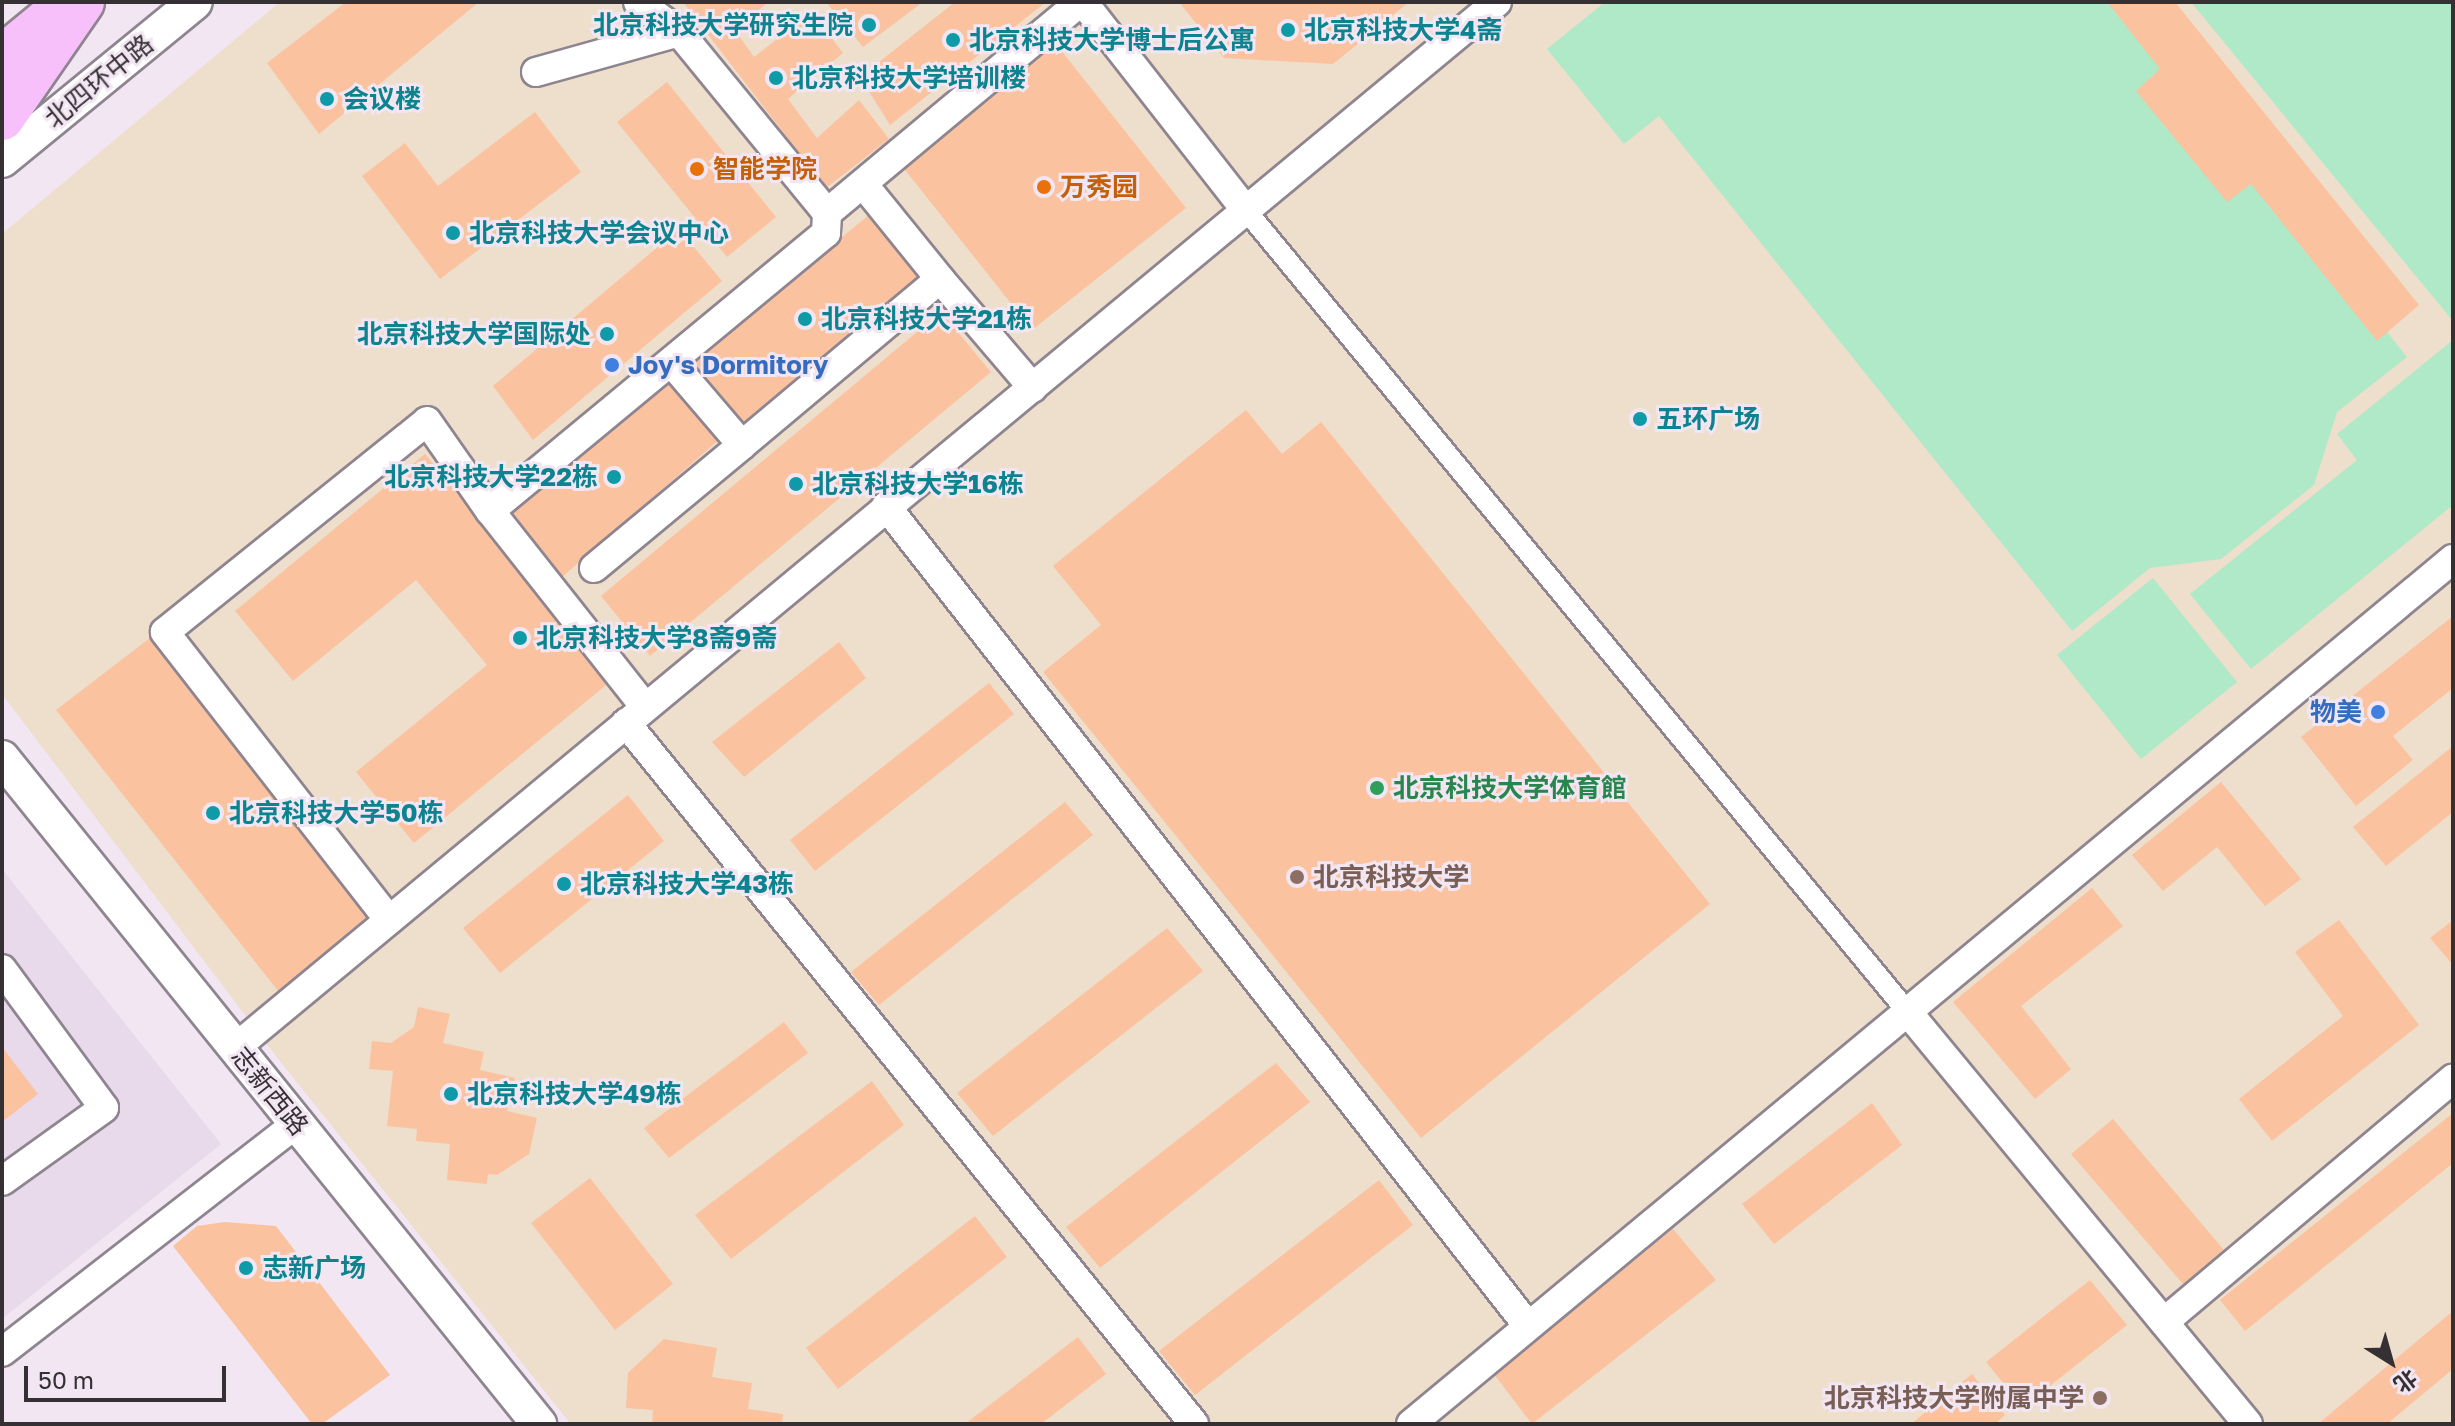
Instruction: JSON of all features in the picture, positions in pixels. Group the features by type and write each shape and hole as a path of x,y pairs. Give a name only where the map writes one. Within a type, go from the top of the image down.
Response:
{"highway":[{"path":"2,58 70,2"},
{"path":"2,118 82,2"}],"street":[{"name":"北四环中路","path":"2,160 195,2"},
{"path":"490,511 826,233 827,213 679,32 638,2"},
{"path":"827,213 1081,2 1244,208 2248,1424"},
{"path":"235,1048 886,506 1033,388 1244,208 1497,2"},
{"path":"536,72 679,32"},
{"path":"863,184 1033,388"},
{"path":"594,568 940,279"},
{"path":"671,362 742,445"},
{"path":"389,920 165,632 427,421 636,715 1194,1424"},
{"path":"886,506 1528,1326"},
{"path":"1411,1424 2453,559"},
{"name":"志新西路","path":"2,758 539,1424"},
{"path":"2,969 104,1108 2,1181"},
{"path":"2164,1322 2453,1079"},
{"path":"2,1352 296,1124"}],"shaded area":[{"name":"北京科技大学","path":"280,2 2453,2 2453,1424 571,1424 279,1060 2,694 2,234"},
{"path":"2,869 221,1144 2,1319"}],"green space":[{"path":"1605,2 2123,2 2407,357 2337,412 2314,485 2221,559 2150,568 2072,631 1659,116 1624,144 1547,49"},
{"path":"2191,2 2453,2 2453,321 2373,224"},
{"path":"2453,340 2453,505 2251,669 2190,594 2357,460 2337,434"},
{"path":"2153,578 2237,682 2141,759 2057,655"}],"building":[{"name":"会议楼","path":"346,2 479,2 319,134 267,63"},
{"name":"北京科技大学培训楼","path":"683,2 768,2 735,30 754,57 812,12 843,53 788,99 817,138 859,100 889,139 826,188"},
{"name":"北京科技大学研究生院","path":"826,2 923,2 863,47"},
{"name":"北京科技大学博士后公寓","path":"955,2 1046,2 890,125 860,77"},
{"name":"北京科技大学4斋","path":"1179,2 1409,2 1333,64 1224,58"},
{"path":"2107,2 2175,2 2419,305 2377,341 2251,184 2227,202 2136,91 2160,69"},
{"name":"万秀园","path":"1056,44 1186,208 1032,330 902,166"},
{"name":"智能学院","path":"667,82 776,217 727,257 617,122"},
{"name":"北京科技大学会议中心","path":"535,112 581,172 440,279 362,176 405,143 438,186"},
{"name":"北京科技大学21栋","path":"869,215 919,276 742,426 689,362"},
{"name":"北京科技大学国际处","path":"679,229 722,281 533,440 493,386"},
{"name":"北京科技大学16栋","path":"941,312 991,372 650,656 601,596"},
{"name":"北京科技大学22栋","path":"669,379 721,438 561,578 505,515"},
{"name":"北京科技大学体育館","path":"1246,410 1282,454 1321,422 1710,904 1421,1138 1043,672 1101,625 1053,566"},
{"name":"北京科技大学8斋9斋","path":"425,454 611,681 414,843 356,772 487,665 416,580 293,681 235,611"},
{"name":"物美","path":"2453,616 2453,688 2393,736 2413,760 2356,806 2301,737"},
{"name":"北京科技大学50栋","path":"150,638 369,916 279,992 56,710"},
{"path":"839,642 866,678 744,777 712,742"},
{"path":"989,683 1014,714 815,871 790,840"},
{"path":"2453,746 2453,812 2386,866 2353,827"},
{"path":"2221,782 2301,879 2265,906 2217,847 2163,891 2132,855"},
{"name":"北京科技大学43栋","path":"628,795 664,841 500,973 463,928"},
{"path":"1065,802 1093,835 879,1005 851,972"},
{"path":"2092,888 2123,926 2021,1006 2071,1069 2035,1099 1953,1002"},
{"path":"2339,920 2419,1025 2272,1141 2239,1099 2343,1016 2295,952"},
{"path":"2453,920 2453,965 2430,938"},
{"path":"1167,928 1203,971 993,1136 957,1093"},
{"name":"北京科技大学49栋","path":"418,1007 450,1014 443,1043 484,1052 480,1070 515,1078 507,1111 537,1118 529,1154 497,1175 488,1174 487,1184 447,1180 450,1144 416,1141 417,1129 387,1126 393,1071 369,1069 372,1041 391,1043 414,1027"},
{"path":"784,1022 808,1053 669,1158 644,1128"},
{"path":"2,1047 38,1094 2,1122"},
{"path":"1276,1063 1310,1102 1100,1268 1066,1227"},
{"path":"872,1081 904,1125 731,1259 695,1215"},
{"path":"1872,1103 1902,1145 1774,1244 1742,1204"},
{"path":"2453,1113 2453,1163 2245,1331 2220,1300"},
{"path":"2113,1119 2229,1256 2189,1291 2071,1154"},
{"path":"590,1178 673,1284 615,1330 531,1223"},
{"path":"1379,1180 1413,1225 1195,1395 1159,1351"},
{"path":"975,1216 1007,1257 838,1389 806,1348"},
{"path":"225,1222 276,1226 390,1375 322,1424 312,1424 173,1246 197,1226"},
{"path":"1673,1229 1716,1280 1532,1424 1493,1373"},
{"path":"2090,1280 2127,1325 2023,1407 1986,1362"},
{"path":"2453,1311 2453,1369 2387,1424 2318,1424"},
{"path":"1078,1337 1106,1374 1041,1424 965,1424"},
{"path":"664,1339 717,1348 712,1377 752,1383 748,1409 783,1414 782,1424 652,1424 653,1410 626,1408 628,1373"},
{"path":"1972,1374 2005,1415 1995,1424 1911,1424"}],"place":[{"name":"北京科技大学研究生院","path":"869,25"},
{"name":"北京科技大学4斋","path":"1288,30"},
{"name":"北京科技大学博士后公寓","path":"953,40"},
{"name":"北京科技大学培训楼","path":"776,78"},
{"name":"会议楼","path":"327,99"},
{"name":"智能学院","path":"697,169"},
{"name":"万秀园","path":"1044,187"},
{"name":"北京科技大学会议中心","path":"453,233"},
{"name":"北京科技大学21栋","path":"805,319"},
{"name":"北京科技大学国际处","path":"607,334"},
{"name":"Joy's Dormitory","path":"612,365"},
{"name":"五环广场","path":"1640,419"},
{"name":"北京科技大学22栋","path":"614,477"},
{"name":"北京科技大学16栋","path":"796,484"},
{"name":"北京科技大学8斋9斋","path":"520,638"},
{"name":"物美","path":"2378,712"},
{"name":"北京科技大学体育館","path":"1377,788"},
{"name":"北京科技大学50栋","path":"213,813"},
{"name":"北京科技大学","path":"1297,877"},
{"name":"北京科技大学43栋","path":"564,884"},
{"name":"北京科技大学49栋","path":"451,1094"},
{"name":"志新广场","path":"246,1268"},
{"name":"北京科技大学附属中学","path":"2100,1398"}]}
